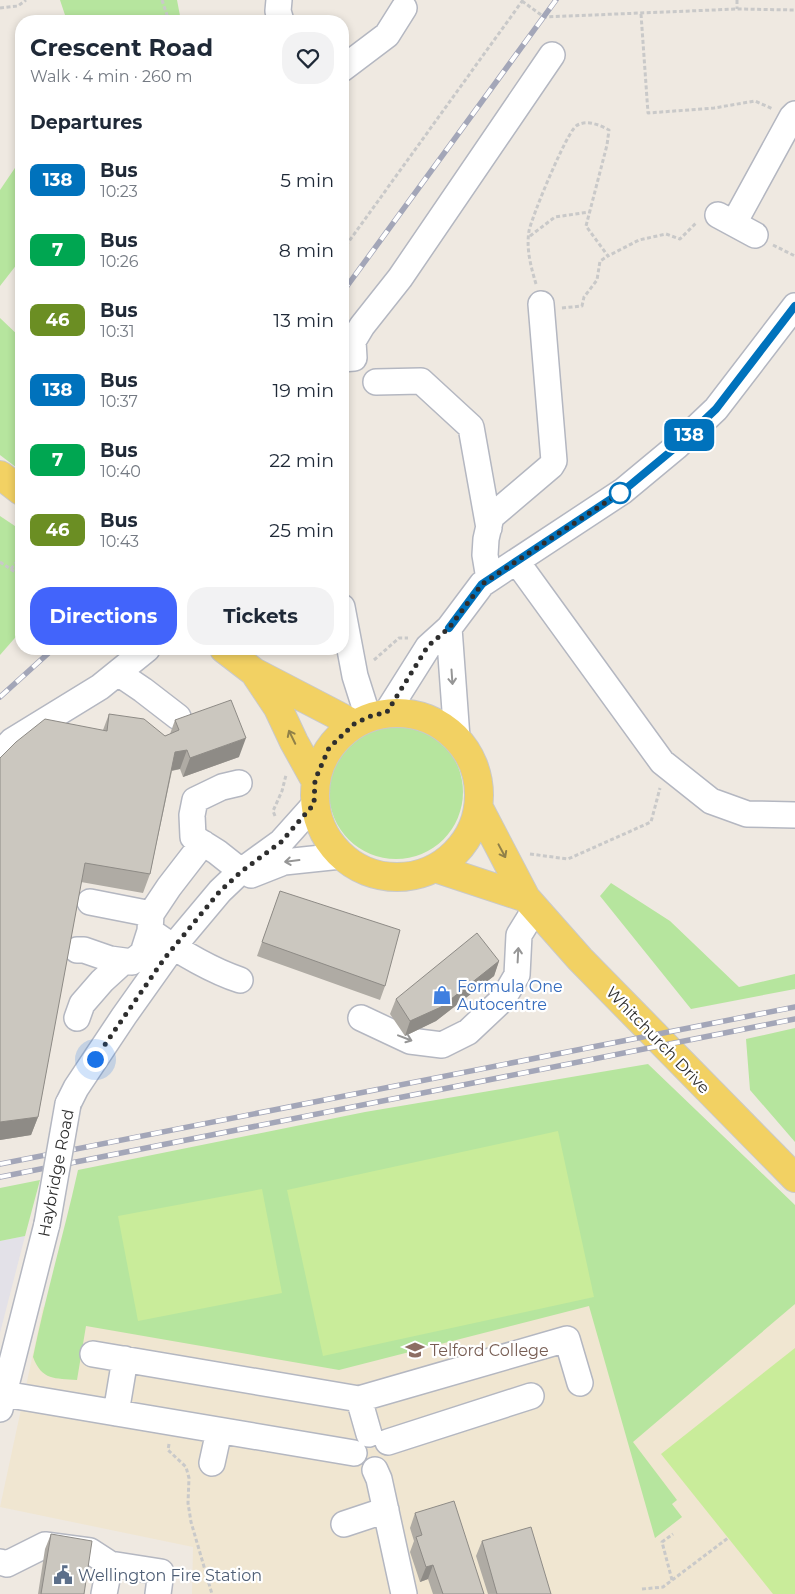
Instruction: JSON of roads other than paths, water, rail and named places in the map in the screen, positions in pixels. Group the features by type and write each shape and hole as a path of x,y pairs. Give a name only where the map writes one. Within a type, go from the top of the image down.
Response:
{"main road":[{"path":"0,475 15,486"},
{"path":"232,655 254,672 370,718 413,714 437,722 457,738 471,758 479,785 479,808 471,832 456,853 435,868 401,878 364,871 341,856 323,833 315,792 294,742 278,708 254,672"},
{"path":"315,792 329,748 370,718"},
{"name":"Whitchurch Drive","path":"479,808 531,903 580,959 795,1178"},
{"name":"Whitchurch Drive","path":"435,868 531,903"}],"street":[{"path":"279,0 279,15"},
{"path":"349,64 387,35 404,8"},
{"path":"349,358 354,358 353,341 362,326 400,278 552,55"},
{"path":"736,224 794,116"},
{"path":"370,718 428,646 449,628 482,584 623,491 676,447 716,409 795,306"},
{"path":"489,579 485,555 491,517 545,472 554,461 541,308"},
{"path":"376,382 421,381 471,427 488,528"},
{"path":"517,562 662,762 711,801 747,814 795,815"},
{"path":"449,628 457,738"},
{"path":"349,644 355,676 370,718"},
{"path":"0,754 12,741 100,687 140,655"},
{"path":"118,673 178,717"},
{"path":"239,784 222,787 196,800 192,816 193,838 242,871"},
{"name":"Haybridge Road","path":"2,1402 48,1224 68,1104 76,1088 173,947 220,891 242,871 281,842 315,792"},
{"path":"77,950 132,962 143,953 150,922 169,887 203,843"},
{"path":"220,891 260,871 284,862 341,856"},
{"path":"90,902 150,922 173,947 224,975 240,980"},
{"path":"361,1018 410,1041 442,1045 468,1032 504,999 517,975 519,935 531,903"},
{"path":"77,1018 82,1004 102,980 124,961"},
{"path":"93,1354 360,1399 568,1339 580,1383"},
{"path":"116,1413 125,1359"},
{"path":"360,1399 378,1438 390,1450 387,1462 383,1467 375,1470 365,1469 356,1461 354,1453 355,1444 359,1439 378,1438 531,1396"},
{"path":"2,1402 116,1413 354,1453"},
{"path":"212,1463 219,1431"},
{"path":"375,1470 386,1510 404,1594"},
{"path":"344,1524 386,1510"},
{"path":"0,1562 7,1564 45,1546 90,1551 110,1564 161,1572 158,1594"},
{"path":"104,1594 110,1564"}],"railway":[{"path":"349,283 556,0"},
{"path":"0,697 46,655"},
{"path":"0,1164 795,1007"},
{"path":"0,1177 795,1019"}],"place":[{"name":"Formula One Autocentre","path":"442,995"},
{"name":"Telford College","path":"415,1350"},
{"name":"Wellington Fire Station","path":"63,1575"}]}
